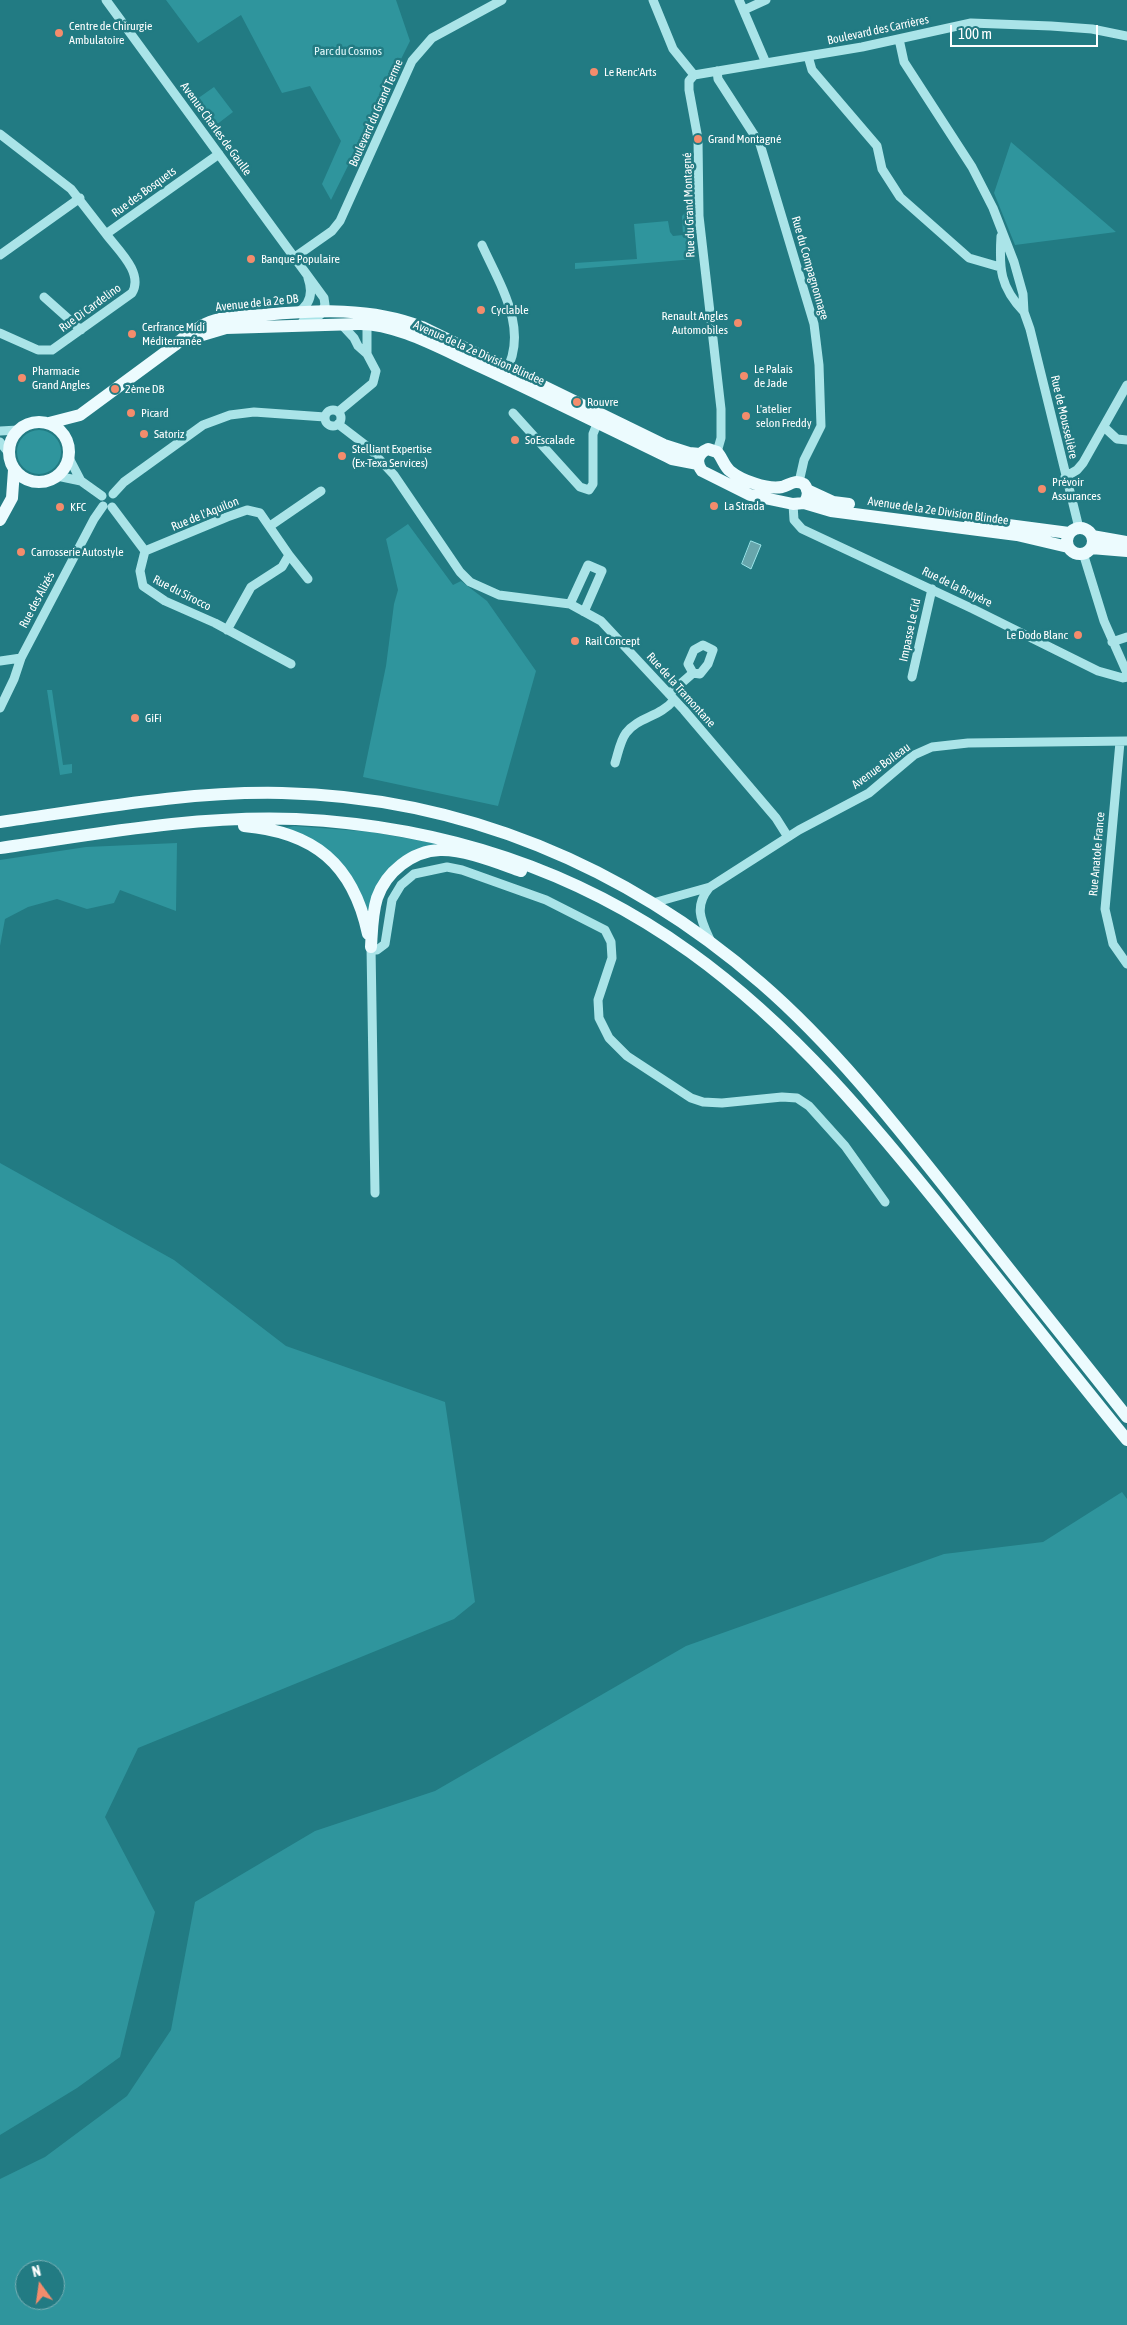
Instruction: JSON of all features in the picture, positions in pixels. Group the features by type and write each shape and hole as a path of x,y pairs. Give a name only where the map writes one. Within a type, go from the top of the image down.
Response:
{"main road":[{"name":"Avenue de la 2e DB","path":"175,345 186,335 211,322 228,318 298,312 320,317"},
{"name":"Avenue de la 2e Division Blindee","path":"236,328 320,317 363,319 388,316 407,321 505,373 600,419 699,459 702,471 750,495 798,503 830,511 1017,535 1068,547 1074,552 1089,546"},
{"name":"Avenue de la 2e Division Blindee","path":"363,319 505,373"},
{"name":"Avenue de la 2e DB","path":"175,345 212,331 236,328"},
{"path":"14,470 28,480 36,482 47,481 57,476 69,458 68,444 73,426 80,415 175,345"},
{"path":"0,520 12,498 14,470 4,447 9,444 18,430 32,422 49,423 80,415"},
{"path":"49,423 58,428 68,444"},
{"path":"699,459 708,449 717,452 729,470 754,483 770,487 781,487 794,482 803,486 808,496 798,503"},
{"path":"12,498 36,482"},
{"name":"Avenue de la 2e Division Blindee","path":"803,486 836,503 1074,531"},
{"path":"1068,547 1067,538 1074,531 1085,528 1089,546"},
{"path":"1089,546 1127,542"},
{"path":"1089,546 1127,551"},
{"path":"0,822 216,795 282,793 367,800 458,818 535,843 587,866 653,903 712,942 764,986 807,1027 858,1082 908,1141 1127,1416"},
{"path":"0,848 199,822 296,820 375,826 412,832 498,853 598,896 660,932 720,975 783,1030 839,1086 898,1154 1127,1440"},
{"path":"199,822 279,831 298,837 319,849 334,862 349,882 364,917 371,947"},
{"path":"371,947 374,914 383,884 392,872 406,861 425,853 439,850 457,852 598,896"}],"street":[{"name":"Avenue Charles de Gaulle","path":"106,0 324,298 341,318"},
{"name":"Boulevard du Grand Terme","path":"295,258 332,231 343,215 404,77 420,50 432,38 502,0"},
{"path":"653,0 673,49 694,75"},
{"path":"739,0 766,63"},
{"path":"744,10 766,0"},
{"name":"Boulevard des Carrières","path":"694,75 899,39 958,25 984,23 1092,29 1127,36"},
{"name":"Rue de Mousselière","path":"899,39 904,62 972,167 993,208 1001,233 1014,262 1023,294 1024,312 1030,329 1065,477 1074,531"},
{"path":"808,56 812,70 877,146 882,170 900,197 969,258 1000,267"},
{"name":"Rue du Compagnonnage","path":"717,71 718,79 760,144 814,324 819,365 821,426 804,460 803,486"},
{"name":"Rue du Grand Montagné","path":"694,75 689,81 689,90 698,139 699,216 721,409 721,438 717,452"},
{"name":"Rue des Bosquets","path":"0,134 71,189 80,198 106,234 218,154"},
{"path":"0,255 80,198"},
{"name":"Rue de Mousselière","path":"1001,233 1000,267 1002,277 1012,299 1024,312"},
{"name":"Rue Di Cardelino","path":"0,333 45,351 52,350 132,293 135,287 134,273 106,234"},
{"path":"482,245 511,308 514,319 513,353 505,373"},
{"name":"Avenue Charles de Gaulle","path":"306,273 310,284 310,299 320,317"},
{"path":"44,297 81,330"},
{"path":"320,317 325,305 324,298"},
{"path":"298,312 306,306 310,299"},
{"path":"338,412 341,418 338,424 331,426 325,417 328,411 338,412 373,383 376,371 367,354 358,346 341,318"},
{"path":"354,338 363,319"},
{"path":"363,319 368,337 367,354"},
{"path":"368,337 372,331 383,326"},
{"path":"1065,477 1077,470 1083,463 1127,385"},
{"path":"113,494 124,482 203,425 254,412 325,417"},
{"path":"513,413 580,487 589,490 593,484 593,434 600,419"},
{"name":"Rue de la Tramontane","path":"338,424 368,448 394,475 460,572 470,582 499,595 570,604 601,621 672,697 776,818 788,837"},
{"path":"1104,427 1117,439 1127,440"},
{"path":"0,431 18,430"},
{"path":"69,458 81,481"},
{"path":"57,476 81,481 102,496"},
{"path":"270,526 321,491"},
{"path":"102,496 107,493 113,494"},
{"path":"108,506 116,500 113,494"},
{"path":"102,496 101,503 108,506 145,551"},
{"name":"Rue de la Bruyère","path":"798,503 792,512 794,520 802,529 932,589 1098,672 1123,678 1127,677"},
{"name":"Rue des Alizés","path":"0,708 14,679 20,658 94,519 108,506"},
{"name":"Rue de l'Aquilon","path":"145,551 247,510 260,513 289,555 308,578"},
{"path":"1089,546 1112,642 1127,673"},
{"name":"Rue du Sirocco","path":"145,551 140,571 143,586 165,600 291,664"},
{"path":"227,630 251,587 282,567 289,555"},
{"path":"570,604 588,565 602,571 584,612"},
{"name":"Impasse Le Cid","path":"912,677 932,589"},
{"path":"1112,642 1127,638"},
{"path":"0,660 20,658"},
{"path":"615,763 624,735 633,725 667,709 672,697 692,673"},
{"name":"Avenue Boileau","path":"653,903 710,887 788,837 869,792 914,756 932,748 968,743 1125,740"},
{"name":"Rue Anatole France","path":"1125,740 1105,910 1114,944 1127,964"},
{"path":"375,1193 371,947 377,950 385,944 392,900 401,885 414,874 429,869 447,867 462,870 554,905 605,930 611,942 612,958 598,1000 599,1018 609,1038 626,1056 691,1098 703,1102 722,1103 782,1097 797,1098 810,1106 846,1146 884,1202"},
{"path":"710,887 701,900 699,915 712,942"}],"green space":[{"name":"Parc du Cosmos","path":"166,0 396,0 410,41 331,200 322,184 341,141 310,86 282,93 241,15 198,43"},
{"path":"214,87 233,112 216,125 197,99"},
{"path":"1011,142 1116,232 1015,245 994,193"},
{"path":"693,205 695,259 575,269 575,263 637,259 634,224 668,221 670,232 673,236 683,235 682,216"},
{"path":"35,430 43,430 55,436 61,452 55,468 43,474 35,474 23,468 17,456 17,448 23,436"},
{"path":"408,524 453,585 461,581 487,601 536,671 498,806 363,777 386,666 394,604 398,590 386,539"},
{"path":"47,690 52,690 63,765 72,764 72,773 60,775"},
{"path":"294,826 372,832 439,844 402,858 369,912 348,872 285,828"},
{"path":"177,843 176,911 120,890 114,903 87,909 57,899 28,907 5,919 0,946 0,860 86,847"},
{"path":"0,1163 174,1260 286,1346 445,1402 475,1602 454,1619 138,1748 105,1817 155,1912 120,2057 77,2088 0,2135"},
{"path":"1122,1492 1127,1499 1127,2325 0,2325 0,2179 45,2157 127,2096 171,2030 195,1902 315,1831 435,1791 686,1646 944,1554 1043,1542"}],"shaded area":[{"path":"751,541 761,545 751,569 742,564"}],"place":[{"name":"Centre de Chirurgie Ambulatoire","path":"59,33"},
{"name":"Le Renc'Arts","path":"594,72"},
{"name":"Grand Montagné","path":"698,139"},
{"name":"Banque Populaire","path":"251,259"},
{"name":"Cyclable","path":"481,310"},
{"name":"Renault Angles Automobiles","path":"738,323"},
{"name":"Cerfrance Midi Méditerranée","path":"132,334"},
{"name":"Le Palais de Jade","path":"744,376"},
{"name":"Pharmacie Grand Angles","path":"22,378"},
{"name":"2ème DB","path":"115,389"},
{"name":"Rouvre","path":"577,402"},
{"name":"Picard","path":"131,413"},
{"name":"L'atelier selon Freddy","path":"746,416"},
{"name":"Satoriz","path":"144,434"},
{"name":"SoEscalade","path":"515,440"},
{"name":"Stelliant Expertise (Ex-Texa Services)","path":"342,456"},
{"name":"Prévoir Assurances","path":"1042,489"},
{"name":"La Strada","path":"714,506"},
{"name":"KFC","path":"60,507"},
{"name":"Carrosserie Autostyle","path":"21,552"},
{"name":"Le Dodo Blanc","path":"1078,635"},
{"name":"Rail Concept","path":"575,641"},
{"name":"GiFi","path":"135,718"}]}
